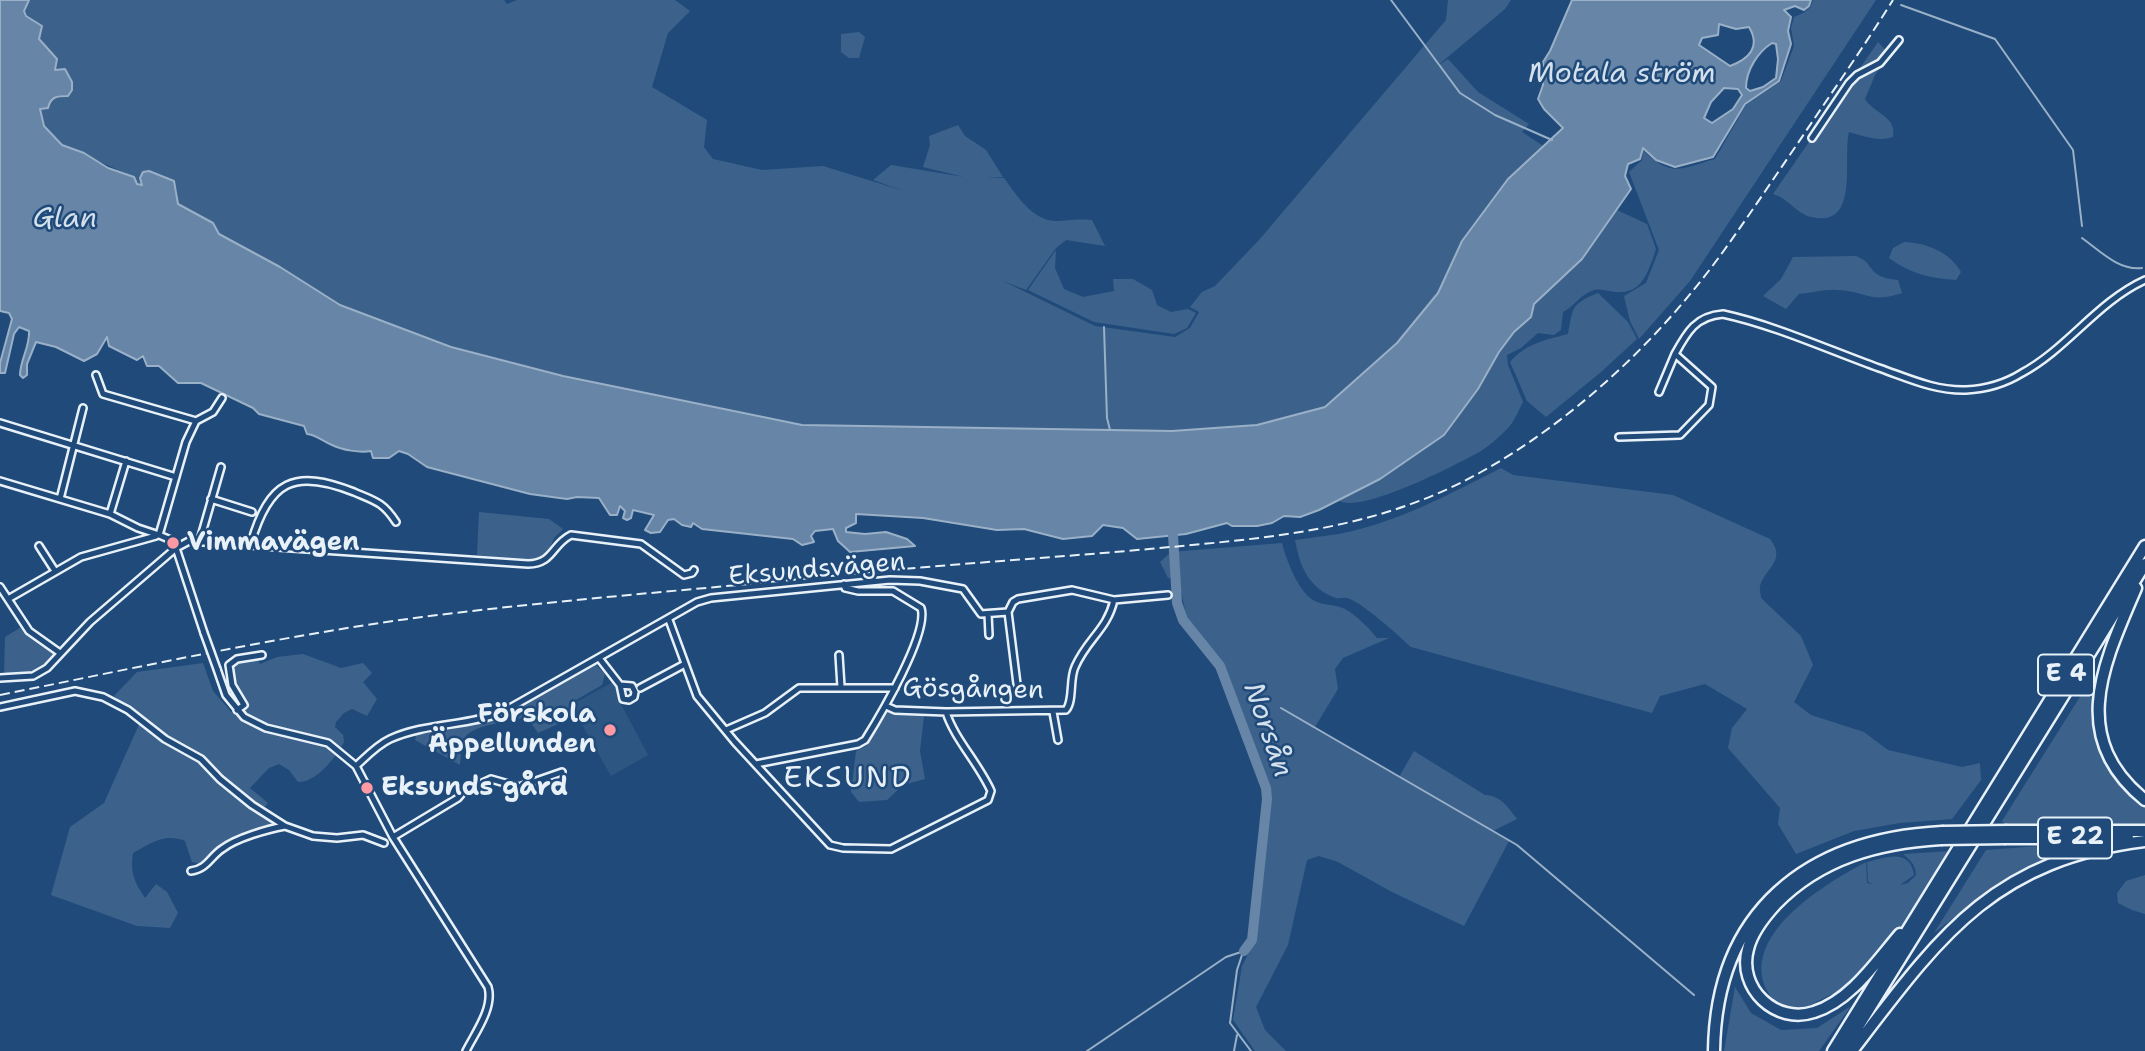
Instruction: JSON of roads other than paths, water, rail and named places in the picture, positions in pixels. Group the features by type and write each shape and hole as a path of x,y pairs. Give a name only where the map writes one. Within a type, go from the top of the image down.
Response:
{"highway":[{"name":"E 4","path":"1833,1051 2145,545"},
{"name":"E 4","path":"1843,1051 2145,566"},
{"path":"2145,566 2111,647 2100,680 2098,704 2101,731 2113,763 2133,790 2145,800"},
{"path":"2007,834 2145,831"},
{"name":"E 22","path":"1941,835 2007,834 2145,840"},
{"path":"1925,904 1861,979 1826,1007 1802,1015 1783,1013 1765,1003 1751,985 1746,961 1752,938 1765,916 1797,885 1823,868 1862,851 1941,835"},
{"path":"1714,1051 1716,1008 1730,962 1747,929 1779,890 1809,867 1845,849 1891,837 1941,835"},
{"path":"1852,1051 1923,961 1958,924 1993,894 2031,872 2073,855 2145,840"}],"street":[{"path":"1812,138 1849,83 1857,75 1880,63 1899,40"},
{"path":"1659,392 1675,354 1693,325 1712,315 1723,314 1929,386 1968,390 1995,385 2036,365 2127,288 2145,280"},
{"path":"1619,438 1679,435 1709,405 1712,387 1675,354"},
{"path":"96,375 103,394 195,421"},
{"path":"159,535 186,442 195,421 213,412 222,398"},
{"path":"60,499 83,408"},
{"path":"0,423 176,477"},
{"path":"110,514 126,461"},
{"path":"200,540 221,467"},
{"path":"251,543 269,499 289,485 309,480 327,481 380,502 396,522"},
{"path":"0,481 110,514 171,540 226,695 237,710 244,717 266,728 328,743 356,766 393,837 488,987 491,996 487,1009 466,1051"},
{"path":"211,499 252,512"},
{"path":"8,599 81,557 159,535"},
{"path":"0,678 33,676 40,673 124,592 176,548 189,541 251,543 528,564 546,560 557,546 571,535 640,544 684,575 694,570"},
{"path":"39,546 55,571"},
{"name":"Eksundsvägen","path":"356,766 387,740 418,730 488,718 501,713 697,602 711,598 890,580 920,581 956,587 967,593 981,614 988,614"},
{"path":"755,764 851,747 865,740 895,688 923,615 921,608 893,590 858,591 845,588 844,584"},
{"path":"0,587 29,631 60,653"},
{"path":"1017,684 1008,612 1013,602 1018,599 1072,590 1114,600 1168,595"},
{"path":"1058,740 1057,712 1068,708 1071,679 1076,665 1090,640 1107,622 1114,600"},
{"path":"989,635 988,614 1008,612"},
{"path":"669,620 697,696 830,845 891,849 988,800 991,796 978,766 954,731 946,712"},
{"path":"839,654 841,687"},
{"path":"237,710 244,705 232,685 229,665 237,659 262,655"},
{"path":"599,659 620,685"},
{"path":"640,688 685,664"},
{"path":"726,730 765,713 799,688 895,688"},
{"path":"0,707 75,691 103,697 128,710 165,739 201,759 220,779 252,805 285,826 313,836 337,838 363,835 384,843"},
{"name":"Gösgången","path":"886,706 895,710 946,712 1057,712"},
{"path":"393,837 458,798 463,792 491,779 519,787 562,772"},
{"path":"191,871 207,865 222,848 271,828 285,826"}],"water":[{"name":"Motala ström","path":"0,0 29,0 24,11 26,16 42,26 39,39 57,59 55,70 65,69 72,82 72,90 68,96 55,98 48,108 40,109 44,126 62,145 84,153 108,168 134,177 137,184 142,185 140,178 143,172 149,171 174,181 178,204 213,223 219,234 280,267 340,305 451,347 563,376 802,425 1172,431 1257,425 1325,407 1397,343 1438,293 1462,241 1508,179 1563,128 1538,99 1543,85 1543,62 1572,0 1811,0 1804,10 1795,6 1784,10 1791,17 1788,31 1791,44 1779,81 1745,104 1713,157 1675,167 1656,160 1643,148 1640,159 1628,164 1625,176 1631,189 1582,259 1534,304 1531,317 1514,332 1499,352 1478,389 1444,435 1380,479 1319,510 1300,517 1284,516 1272,523 1257,526 1232,526 1227,523 1186,534 1137,539 1123,528 1103,525 1092,536 1063,539 1024,529 997,530 923,518 856,514 856,523 846,528 846,532 886,532 907,539 915,546 850,552 838,541 833,529 815,531 811,536 814,542 802,545 793,539 702,529 693,523 691,527 674,519 668,520 660,532 651,533 645,530 654,515 633,510 631,518 627,520 623,518 625,511 620,506 617,515 610,515 599,498 567,499 530,494 427,467 399,451 389,458 373,458 371,451 336,447 307,434 304,426 259,414 253,408 201,383 178,383 159,366 147,366 143,356 137,360 109,346 107,337 97,354 84,361 56,347 36,342 27,364 27,375 23,378 20,369 29,331 19,327 14,334 5,373 0,373 0,363 12,319 9,313 0,311","holes":["1719,24 1736,29 1749,27 1754,41 1748,56 1730,66 1699,45 1702,38 1718,35","1772,43 1776,44 1776,78 1763,87 1750,91 1746,88 1751,68","1724,88 1738,89 1742,95 1733,109 1712,123 1704,118 1711,102"]}],"waterway":[{"path":"1391,0 1460,93 1495,115 1552,140"},
{"path":"1901,5 1995,39 2073,150 2082,226"},
{"path":"2082,238 2118,263 2142,268"},
{"path":"1104,327 1107,418 1110,430"},
{"name":"Norsån","path":"1173,535 1177,603 1183,620 1220,666 1266,788 1252,940 1244,951"},
{"path":"1281,708 1517,845 1694,995"},
{"path":"1087,1051 1226,957 1244,951"},
{"path":"1243,952 1237,970 1230,1023 1251,1051"},
{"path":"1234,1051 1237,1035"}],"railway":[{"path":"0,695 263,643 422,617 887,570 1236,541 1320,528 1401,507 1441,492 1516,451 1583,402 1645,345 1725,249 1893,0"}],"place":[{"name":"Vimmavägen","path":"173,543"},
{"name":"Förskola Äppellunden","path":"610,730"},
{"name":"Eksunds gård","path":"367,788"}],"district":[{"name":"EKSUND","path":"848,779"}],"water label":[{"name":"Glan","path":"65,220"}]}
